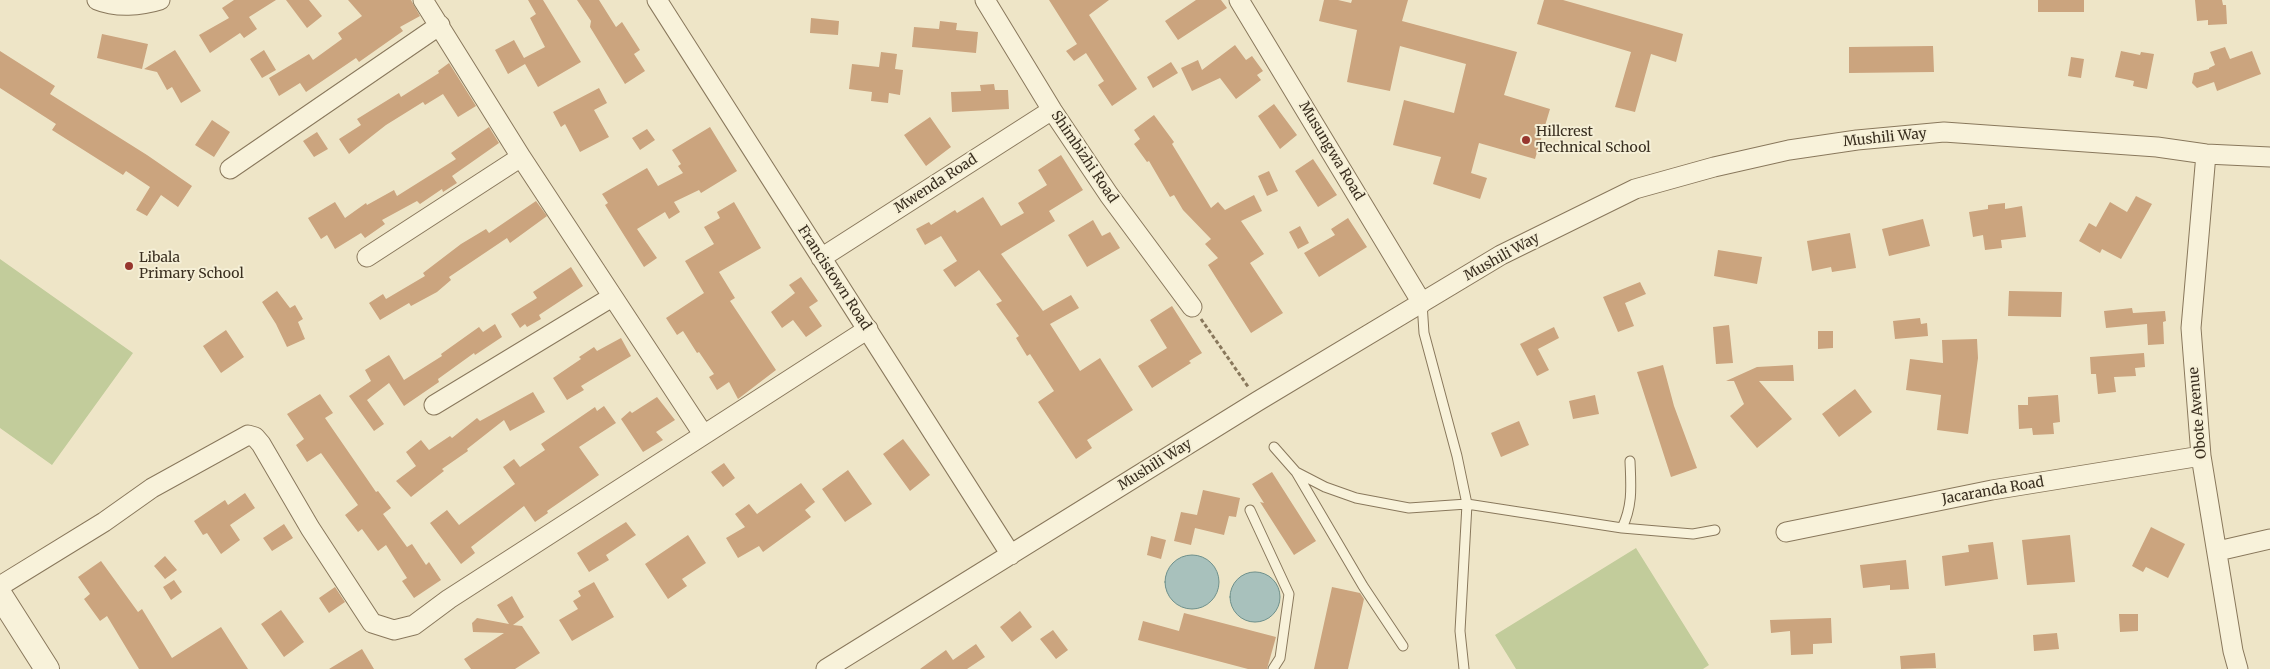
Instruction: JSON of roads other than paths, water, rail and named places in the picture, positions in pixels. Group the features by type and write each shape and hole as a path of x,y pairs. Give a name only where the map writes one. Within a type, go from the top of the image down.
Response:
{"street":[{"path":"97,0 104,3 144,5 160,0"},
{"path":"423,0 521,157 703,434"},
{"name":"Shimbizhi Road","path":"985,0 1052,110 1109,195 1192,307"},
{"name":"Musungwa Road","path":"1239,0 1422,303"},
{"name":"Francistown Road","path":"661,1 820,258 868,330 1010,555"},
{"path":"230,169 440,25"},
{"name":"Mwenda Road","path":"820,258 1052,110"},
{"name":"Mushili Way","path":"826,669 1258,401 1501,254 1635,190 1714,167 1789,150 1857,140 1944,132 2157,147 2206,154 2270,157"},
{"name":"Obote Avenue","path":"2206,154 2191,328 2201,456 2233,651 2238,669"},
{"path":"367,257 521,157"},
{"path":"434,405 612,297"},
{"path":"0,586 104,522 152,488 248,435 255,437 261,444 310,528 362,611 372,623 394,630 414,625 449,599 619,491 703,434 868,330"},
{"name":"Jacaranda Road","path":"1786,532 1992,490 2201,456"},
{"path":"2218,551 2270,539"},
{"path":"0,595 47,669"}],"lane":[{"path":"1422,303 1424,333 1457,456 1466,504 1460,631 1464,669"},
{"path":"1274,447 1296,472 1363,586 1403,646"},
{"path":"1622,528 1629,513 1631,495 1630,461"},
{"path":"1296,472 1325,487 1356,498 1408,508 1466,504 1622,528 1692,534 1715,530"},
{"path":"1250,510 1289,594 1280,658 1273,669"}],"water":[{"path":"1187,555 1197,555 1207,559 1215,567 1219,582 1215,597 1207,605 1197,609 1187,609 1177,605 1169,597 1165,587 1165,577 1169,567 1177,559"},
{"path":"1255,572 1264,574 1275,583 1280,597 1278,606 1269,617 1255,622 1246,620 1235,611 1230,597 1232,588 1241,577"}],"place":[{"name":"Hillcrest Technical School","path":"1526,140"},
{"name":"Libala Primary School","path":"129,266"}]}
